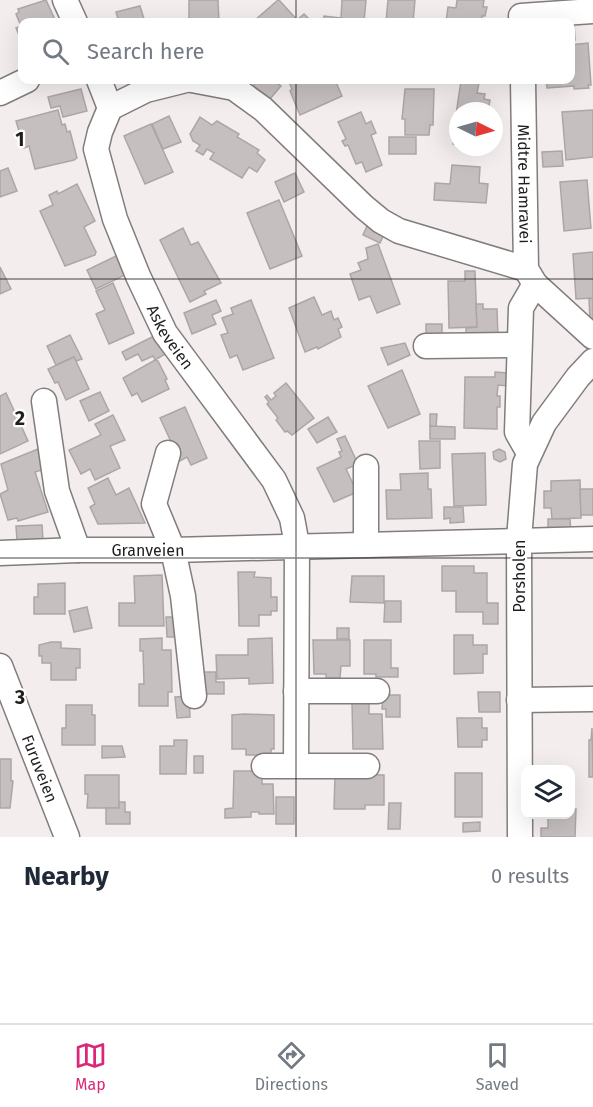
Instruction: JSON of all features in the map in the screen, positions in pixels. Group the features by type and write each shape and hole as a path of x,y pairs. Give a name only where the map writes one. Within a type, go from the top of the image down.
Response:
{"street":[{"path":"65,0 73,18"},
{"path":"520,13 593,11"},
{"path":"0,93 19,84"},
{"path":"101,84 110,108 146,90 170,84"},
{"path":"213,84 234,88 263,109 381,221 399,231 531,277 593,337"},
{"name":"Midtre Hamravei","path":"523,84 531,277"},
{"name":"Askeveien","path":"110,108 96,149 115,219 138,276 165,333 274,480 291,518 297,546"},
{"path":"529,453 517,432 520,308 531,277"},
{"path":"426,345 519,353"},
{"name":"Porsholen","path":"520,837 519,539 525,464 544,423 578,377 593,361"},
{"path":"44,401 57,491 78,550"},
{"path":"168,453 154,504 173,549 183,596 194,696"},
{"path":"366,468 366,544"},
{"name":"Granveien","path":"0,553 593,538"},
{"path":"296,765 297,546"},
{"name":"Furuveien","path":"0,666 67,837"},
{"path":"296,691 377,691"},
{"path":"519,700 593,699"},
{"path":"264,766 367,766"}],"building":[{"path":"46,0 54,18 18,19 16,14 19,12 18,9"},
{"path":"189,0 218,0 219,18 189,18"},
{"path":"278,0 295,18 258,18"},
{"path":"342,0 366,0 364,18 341,18"},
{"path":"388,0 415,0 413,18 386,18"},
{"path":"457,0 484,0 483,7 487,7 485,16 482,18 447,18 448,7 456,8"},
{"path":"140,6 144,18 118,18 116,12"},
{"path":"588,43 591,85 588,85 589,88 574,89 574,86 547,88 546,84 575,84 575,44"},
{"path":"255,84 278,84 281,86 270,99 253,86"},
{"path":"290,84 337,84 342,96 300,115 290,91 292,89"},
{"path":"461,84 479,84 477,93 485,94 484,99 490,100 490,102 458,102"},
{"path":"81,89 87,111 63,117 60,106 51,108 48,97"},
{"path":"405,89 434,89 433,125 430,125 429,135 405,135 405,119 402,119"},
{"path":"58,110 62,125 65,124 67,132 70,131 77,158 35,169 29,146 24,148 16,121"},
{"path":"593,110 593,157 566,160 562,112"},
{"path":"361,112 366,124 371,121 376,133 371,135 382,165 366,172 362,162 356,164 348,145 345,146 342,141 346,139 338,122"},
{"path":"169,116 181,142 163,149 152,124"},
{"path":"200,117 212,125 217,121 239,134 237,137 259,150 257,153 265,160 257,172 249,167 242,178 210,159 214,153 207,149 203,155 196,151 200,145 193,141 190,134"},
{"path":"151,124 173,172 145,184 124,136"},
{"path":"389,137 416,137 416,154 389,154"},
{"path":"562,151 563,166 543,167 542,152"},
{"path":"452,165 480,167 479,183 488,184 486,203 434,200 435,183 450,184"},
{"path":"8,168 17,191 0,197 0,171"},
{"path":"295,173 304,192 284,202 275,182"},
{"path":"587,180 591,228 564,231 560,182"},
{"path":"77,184 95,221 84,227 96,252 95,255 65,266 40,211 53,205 49,195 57,191 58,194"},
{"path":"279,200 302,256 270,269 247,213"},
{"path":"367,226 384,234 380,243 363,235"},
{"path":"183,228 191,245 198,242 221,283 204,291 206,294 190,302 160,240"},
{"path":"378,244 400,304 377,313 370,296 359,300 350,274 361,270 358,263 368,259 366,248"},
{"path":"593,252 593,298 576,299 573,254"},
{"path":"116,256 125,275 96,289 87,270"},
{"path":"0,267 11,289 0,294"},
{"path":"465,271 475,271 477,327 449,328 448,281 465,281"},
{"path":"113,283 134,333 109,344 96,314 105,310 96,291"},
{"path":"314,297 322,315 331,311 334,320 338,318 342,327 338,329 341,337 318,349 317,347 305,352 289,308"},
{"path":"593,298 593,320 590,320 589,299"},
{"path":"216,300 221,311 212,315 216,324 192,334 184,313"},
{"path":"251,300 274,358 243,370 237,355 230,358 221,335 228,333 222,318 233,314 231,308"},
{"path":"476,304 483,304 483,309 497,309 498,337 466,338 466,328 477,327"},
{"path":"426,324 442,324 442,336 426,336"},
{"path":"70,335 82,359 76,361 74,357 56,365 47,346"},
{"path":"156,335 167,353 155,360 153,356 142,361 138,354 126,360 122,352"},
{"path":"405,343 410,355 388,365 381,348"},
{"path":"74,357 89,389 66,400 58,382 55,383 48,369"},
{"path":"155,360 158,361 167,379 165,380 169,389 142,402 137,393 132,396 123,378"},
{"path":"402,370 420,414 388,428 368,386"},
{"path":"495,372 508,373 508,386 498,385 497,396 500,396 500,407 497,407 497,429 464,428 465,377 495,377"},
{"path":"286,383 314,418 292,435 285,432 276,420 278,418 267,404 269,402 265,397 267,395 271,400 276,396 274,393"},
{"path":"100,392 109,411 89,421 80,401"},
{"path":"6,393 28,441 0,454 0,396"},
{"path":"185,407 207,458 191,465 187,457 180,461 160,418"},
{"path":"430,414 437,414 436,427 430,426"},
{"path":"113,415 125,440 110,446 120,468 95,480 90,469 81,474 69,450 101,435 95,424"},
{"path":"328,417 337,432 317,443 308,429"},
{"path":"430,426 455,427 455,439 430,439"},
{"path":"345,436 358,464 346,469 357,492 334,502 317,468 341,457 339,452 342,451 337,439"},
{"path":"419,441 440,441 440,468 420,469"},
{"path":"38,449 45,469 35,472 48,512 18,521 17,518 8,520 0,494 8,490 1,464"},
{"path":"499,449 505,452 506,459 500,462 494,459 493,452"},
{"path":"485,453 486,505 454,506 452,454"},
{"path":"428,473 432,518 387,519 386,490 401,490 400,474"},
{"path":"108,478 116,495 129,488 145,523 98,524 90,507 95,504 88,488"},
{"path":"580,480 581,518 552,519 551,508 544,508 544,491 551,491 551,481"},
{"path":"580,489 593,489 593,515 581,515"},
{"path":"444,507 463,507 464,522 450,523 450,518 444,519"},
{"path":"548,519 570,519 571,532 548,529"},
{"path":"42,525 43,540 17,540 16,526"},
{"path":"442,566 474,566 474,573 487,573 487,603 498,603 498,624 483,624 483,612 456,612 456,591 442,591"},
{"path":"238,572 255,572 254,577 271,578 271,597 277,597 277,611 271,611 271,615 259,615 259,626 239,626"},
{"path":"162,575 164,626 119,626 119,603 135,603 134,576"},
{"path":"352,576 384,576 384,603 350,602"},
{"path":"65,583 65,614 34,614 34,597 38,597 38,584"},
{"path":"385,601 401,601 401,622 384,622"},
{"path":"87,607 92,628 74,632 69,611"},
{"path":"166,617 180,617 180,637 167,637"},
{"path":"337,628 349,628 349,639 337,639"},
{"path":"454,635 473,635 473,645 487,645 487,654 483,654 483,673 454,674"},
{"path":"162,638 162,650 171,650 172,692 168,692 168,706 139,706 139,684 144,684 143,651 140,651 140,639"},
{"path":"272,638 273,683 249,684 249,678 217,679 216,655 248,655 248,639"},
{"path":"313,640 350,640 350,666 341,666 340,678 326,678 326,674 314,674"},
{"path":"364,640 391,640 391,668 398,668 398,677 376,677 376,674 364,674"},
{"path":"61,642 61,648 80,649 80,668 76,668 76,680 51,680 51,663 42,663 42,656 39,656 39,645"},
{"path":"200,672 216,672 216,682 224,682 224,694 199,694"},
{"path":"478,692 500,692 500,712 479,712"},
{"path":"383,695 400,695 400,717 386,717 386,709 382,709"},
{"path":"189,696 190,717 177,718 175,697"},
{"path":"352,703 369,703 369,714 382,714 383,749 353,749"},
{"path":"66,705 92,705 92,715 95,715 95,745 62,745 62,728 66,728"},
{"path":"232,715 274,715 274,749 271,749 271,755 246,755 246,749 232,749"},
{"path":"457,718 482,718 482,728 487,728 487,740 482,740 482,747 458,747"},
{"path":"592,728 593,777 589,777 589,740 591,740"},
{"path":"174,740 187,740 186,774 160,774 160,746 174,746"},
{"path":"102,746 122,746 125,757 102,758"},
{"path":"194,756 203,756 203,773 194,773"},
{"path":"0,759 11,759 11,781 13,781 10,808 0,808"},
{"path":"234,771 262,771 262,784 273,784 274,814 251,812 251,817 225,818 225,809 233,808"},
{"path":"455,773 482,773 482,817 455,817"},
{"path":"335,774 384,775 384,805 365,805 365,809 334,809"},
{"path":"85,775 119,775 119,808 87,808 88,794 85,794"},
{"path":"276,797 294,797 294,824 276,824"},
{"path":"119,802 125,802 125,812 130,812 130,824 106,824 106,808 119,808"},
{"path":"389,803 401,803 400,829 388,829"},
{"path":"576,809 575,837 541,837 541,828 548,828 548,819 575,819"},
{"path":"480,822 480,831 463,832 463,823"}]}
